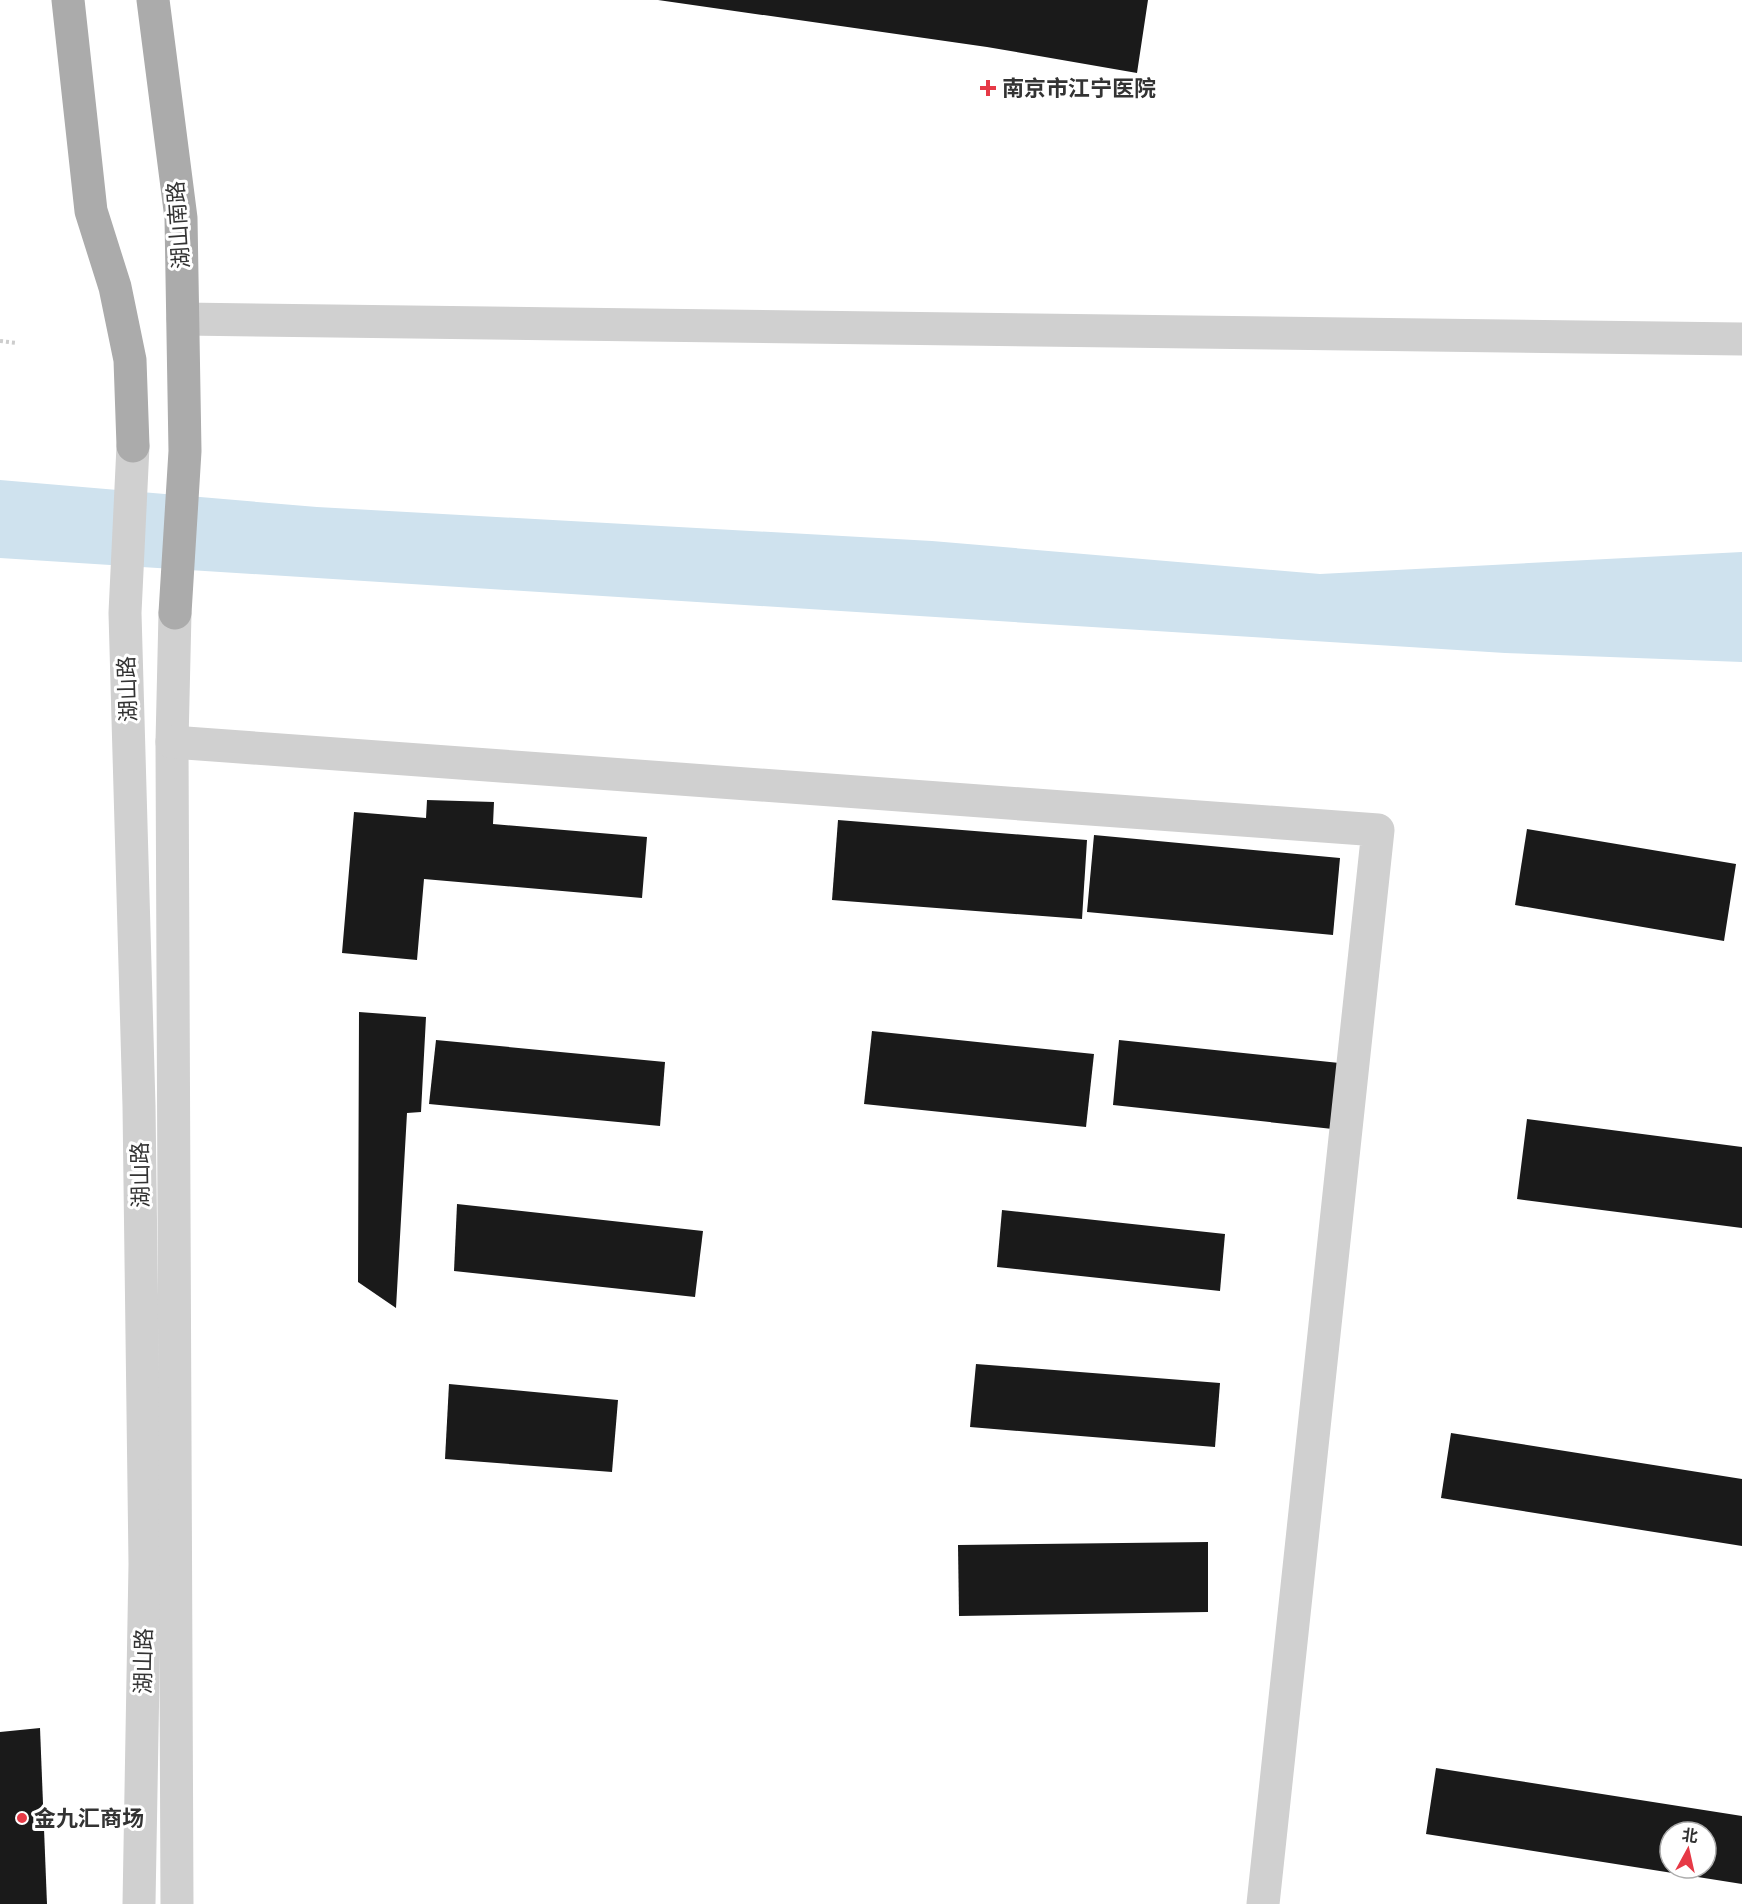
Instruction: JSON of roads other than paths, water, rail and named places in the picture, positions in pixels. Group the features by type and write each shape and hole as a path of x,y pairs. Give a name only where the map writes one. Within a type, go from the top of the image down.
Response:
{"main road":[{"path":"68,0 91,211 115,287 130,360 133,446"},
{"name":"湖山南路","path":"153,0 181,218 185,451"},
{"name":"湖山路","path":"175,613 185,451"}],"street":[{"path":"183,319 1742,339"},
{"name":"湖山路","path":"133,446 125,613 140,1106 144,1493 139,1904"},
{"name":"湖山路","path":"175,613 172,742 177,1904"},
{"path":"172,742 1378,830 1263,1904"}],"water":[{"path":"0,480 317,507 932,541 1320,574 1742,552 1742,662 1505,653 0,558"}],"place":[{"name":"南京市江宁医院","path":"988,88"},
{"name":"金九汇商场","path":"22,1818"}]}
